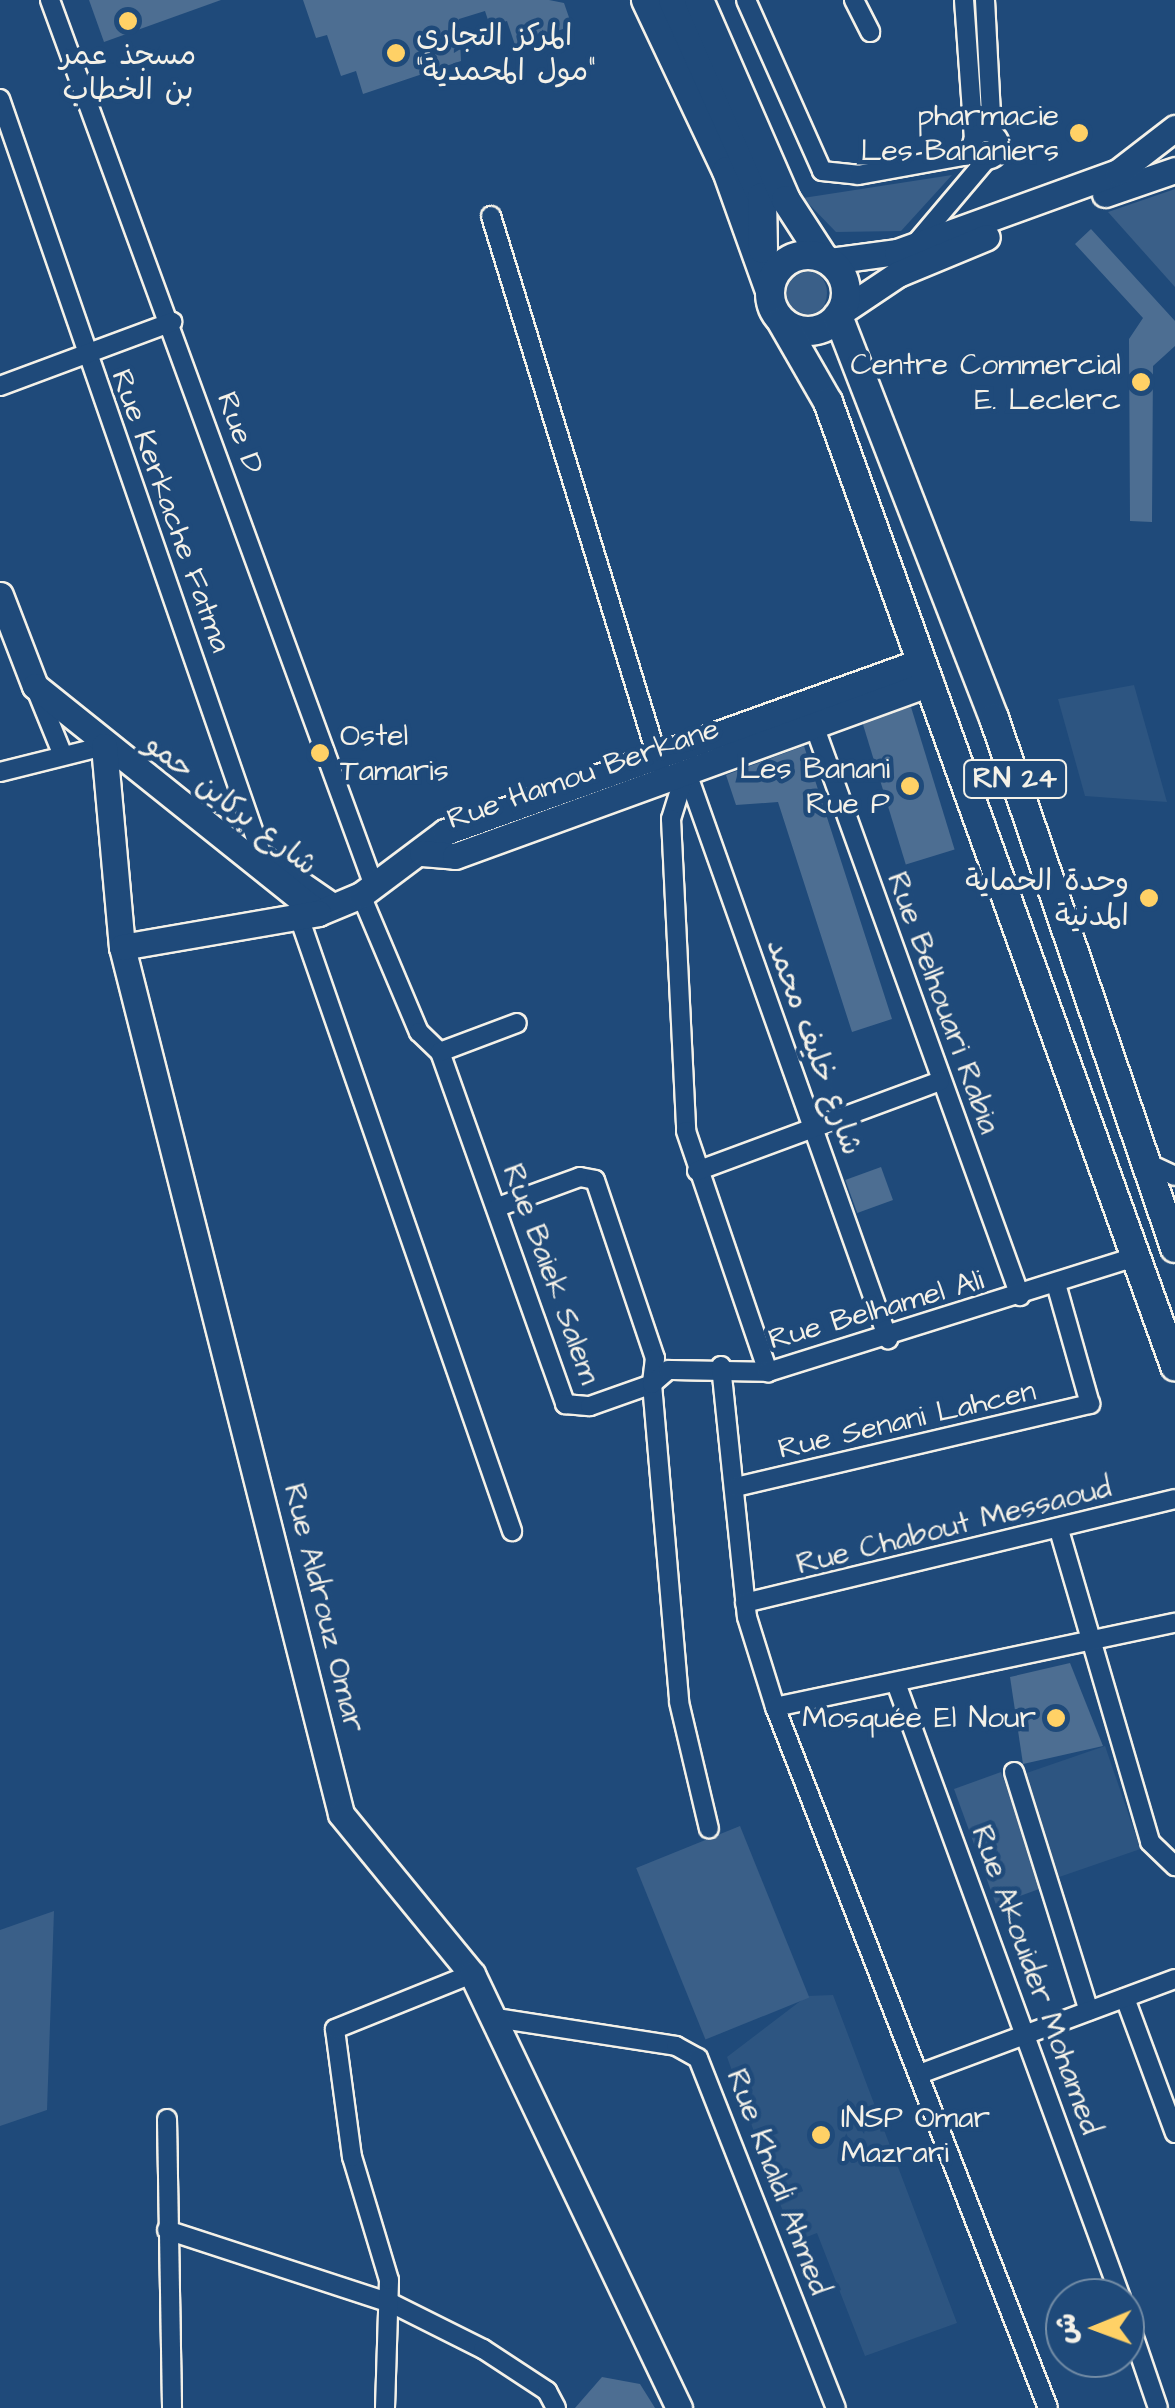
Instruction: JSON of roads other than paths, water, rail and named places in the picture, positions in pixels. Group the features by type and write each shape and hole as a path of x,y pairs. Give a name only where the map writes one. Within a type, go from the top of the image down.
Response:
{"main road":[{"path":"646,0 760,258 782,322 812,331 840,314 845,283 781,190 698,0"},
{"path":"673,0 762,197 760,258"},
{"path":"769,288 789,259 826,259"},
{"name":"RN 24","path":"840,314 853,363 994,718 1175,1248"},
{"name":"RN 24","path":"782,322 819,381 1132,1258 1175,1366"},
{"path":"819,381 853,363"},
{"path":"1103,1174 1145,1162"}],"street":[{"name":"Rue D","path":"50,0 172,322 338,904"},
{"path":"746,0 822,171 858,174 981,146"},
{"path":"854,0 870,32"},
{"path":"964,0 981,146"},
{"path":"912,246 981,146 985,0"},
{"name":"Rue Kerkache Fatma","path":"0,99 86,356 266,864"},
{"path":"826,259 912,246 1118,172 1175,128"},
{"path":"840,314 928,261 1175,170"},
{"name":"شارع خليف محمد","path":"491,216 674,772 813,1125 888,1340"},
{"path":"0,386 172,322"},
{"path":"0,595 62,754"},
{"name":"Rue Hamou Berkane","path":"674,772 926,672"},
{"name":"Rue Hamou Berkane","path":"338,904 422,853 446,832 674,772 816,728 926,672"},
{"name":"شارع بركاين حمو","path":"35,686 104,746 266,864 338,904"},
{"name":"Rue Belhouari Rabia","path":"816,728 1020,1296"},
{"path":"0,772 104,746"},
{"name":"Rue Aldrouz Omar","path":"104,746 122,947 341,1814 472,1974 679,2408"},
{"path":"674,772 671,819 686,1131 768,1372"},
{"path":"122,947 338,904 512,1531"},
{"name":"Rue Baiek Salem","path":"338,904 419,1032 440,1052 566,1404 590,1406 652,1384"},
{"path":"440,1052 517,1023"},
{"path":"697,1171 940,1081"},
{"path":"1145,1162 1175,1176"},
{"path":"498,1207 580,1177 595,1180 655,1358 652,1384 679,1702 709,1829"},
{"name":"Rue Belhamel Ali","path":"652,1384 668,1370 721,1366 768,1372 888,1340 1132,1258"},
{"name":"Rue Senani Lahcen","path":"736,1488 1090,1404 1056,1284"},
{"path":"721,1366 745,1603 775,1707 925,2072 1048,2408"},
{"name":"Rue Chabout Messaoud","path":"745,1603 1175,1499"},
{"path":"1059,1530 1150,1842 1175,1866"},
{"path":"775,1707 1175,1624"},
{"name":"Rue Akouider Mohamed","path":"896,1683 1027,2033 1113,2278"},
{"path":"1014,1772 1089,2011"},
{"path":"385,2408 391,2303 352,2157 335,2029 472,1974"},
{"path":"925,2072 1175,1979"},
{"path":"1125,1998 1175,2134"},
{"name":"Rue Khaldi Ahmed","path":"496,2018 676,2046 698,2058 836,2408"},
{"path":"167,2119 172,2408"},
{"path":"167,2230 391,2303 483,2349 547,2391 556,2408"},
{"path":"1145,2370 1158,2408"}],"place":[{"name":"مسجذ عمر بن الخطاب","path":"128,21"},
{"name":"المركز التجاري \"مول المحمدية\"","path":"396,53"},
{"name":"pharmacie Les Bananiers","path":"1079,133"},
{"name":"Centre Commercial E. Leclerc","path":"1141,382"},
{"name":"Ostel Tamaris","path":"320,753"},
{"name":"Les Banani Rue P","path":"910,786"},
{"name":"وحدة الحماية المدنية","path":"1149,898"},
{"name":"Mosquée El Nour","path":"1056,1718"},
{"name":"INSP Omar Mazrari","path":"821,2135"}]}
